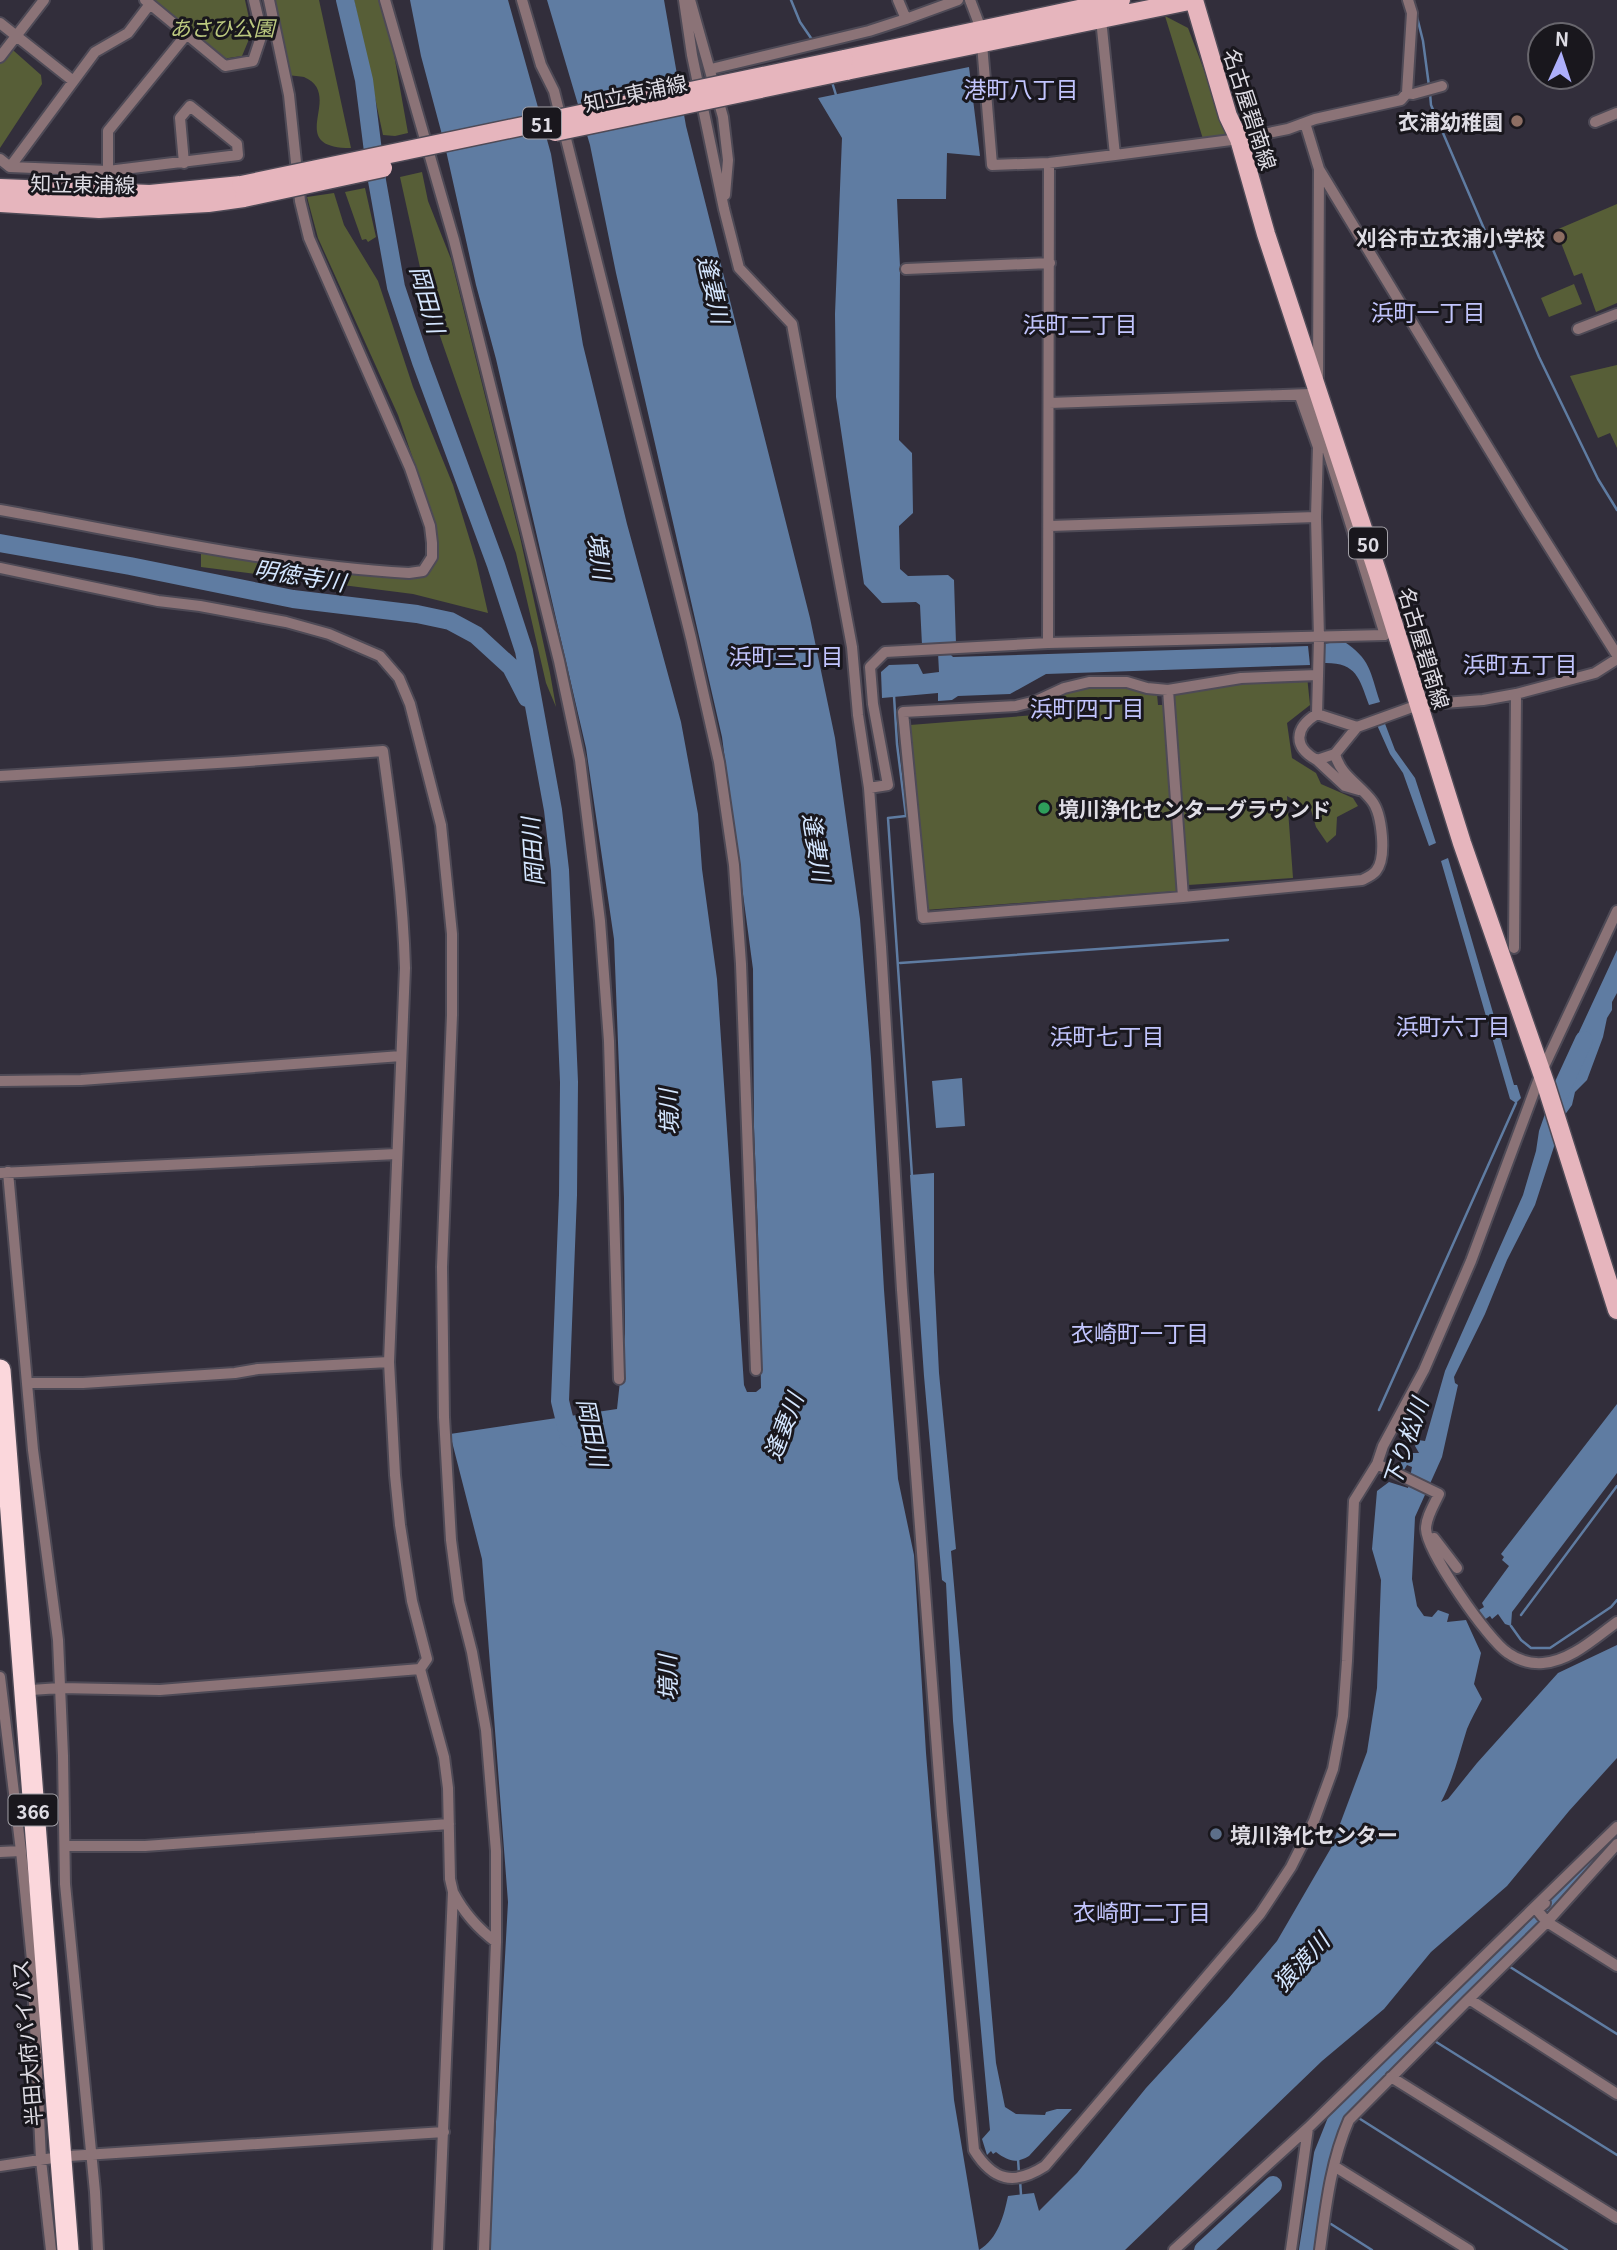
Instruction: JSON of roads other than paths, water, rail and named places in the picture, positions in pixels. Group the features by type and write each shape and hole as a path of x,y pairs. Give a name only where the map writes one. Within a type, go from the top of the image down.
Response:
{"highway":[{"name":"半田大府パイパス","path":"0,1370 68,2250"}],"main road":[{"name":"知立東浦線","path":"0,203 99,209 180,205 982,36 1099,8 1121,0"},
{"name":"知立東浦線","path":"1099,8 1194,0"},
{"name":"名古屋碧南線","path":"1194,0 1227,116 1240,139 1266,234 1318,387 1462,843 1544,1079 1617,1310"},
{"name":"知立東浦線","path":"0,188 150,194 242,192"}],"street":[{"path":"0,57 44,0"},
{"path":"10,167 95,52 128,33 147,2 225,66 253,61 262,34 254,0"},
{"path":"0,510 142,537 310,564 409,573 423,571 432,557 430,526 410,468 309,238 300,201 289,95 269,0"},
{"path":"385,0 454,240 546,607 580,760 600,921 608,1041 618,1379"},
{"path":"522,0 541,65 554,92 691,638 719,762 734,865 740,952 756,1370"},
{"path":"684,0 692,55 739,268 792,324 852,647 858,715 869,788 902,1290 941,1802 974,2150 983,2165 998,2176 1020,2178 1045,2166 1260,1914 1291,1867 1314,1821 1333,1769 1343,1716 1354,1501 1381,1466 1383,1446 1424,1370 1544,1079 1617,911"},
{"path":"691,0 723,117 728,160 724,209"},
{"path":"898,0 905,16"},
{"path":"711,69 869,31 938,0"},
{"path":"905,16 958,0"},
{"path":"970,0 982,36 992,165 1049,163 1240,139 1401,100 1407,93 1412,13 1408,0"},
{"path":"1099,8 1115,155"},
{"path":"0,23 72,80"},
{"path":"108,171 108,131 186,35"},
{"path":"1407,93 1439,87"},
{"path":"0,159 10,167 108,171 184,163 238,155 237,144 190,106 180,118 184,163"},
{"path":"1595,122 1617,113"},
{"path":"1305,123 1319,169 1617,657 1595,673 1516,694 1483,700 1419,705 1357,727 1335,754 1317,760"},
{"path":"1048,643 1049,163"},
{"path":"1318,387 1319,169"},
{"path":"906,269 1050,263"},
{"path":"1578,329 1617,313"},
{"path":"869,788 888,785 873,704 870,667 885,652 1048,643 1385,635 1310,394 1049,403"},
{"path":"1300,396 1318,447 1317,714"},
{"path":"1050,526 1316,517"},
{"path":"0,568 158,601 286,622 330,634 380,656 399,678 411,704 441,825 452,934 452,1014 442,1267 444,1417 451,1540 459,1601 486,1730 496,1851 496,1942 484,2250"},
{"path":"1318,675 1241,678 1168,690 1126,682 1089,682 1063,688 1036,701 1016,706 903,712 923,918 1362,880 1376,872 1382,859 1380,822 1374,803 1338,767 1335,754"},
{"path":"1168,690 1183,897"},
{"path":"1514,948 1516,694"},
{"path":"1357,727 1317,714 1304,722 1300,745 1345,786 1362,790"},
{"path":"0,776 383,751 403,909 405,968 389,1362 400,1525 412,1601 427,1659 420,1669"},
{"path":"0,1082 81,1080 401,1056"},
{"path":"97,2250 92,2154 65,1884 58,1640 33,1450 4,1172 397,1154"},
{"path":"27,1383 83,1383 389,1362"},
{"path":"1381,1466 1438,1494 1428,1517 1428,1539 1483,1628 1507,1653 1524,1662 1543,1663 1563,1659 1617,1622"},
{"path":"1426,1528 1457,1568"},
{"path":"420,1669 444,1757 448,1788 450,1879 453,1892 462,1909 479,1930 496,1942"},
{"path":"31,1690 160,1690 420,1669"},
{"path":"0,1677 32,1960 51,2250"},
{"path":"0,1693 16,1691"},
{"path":"66,1846 145,1846 449,1824"},
{"path":"1174,2250 1308,2128 1617,1827"},
{"path":"1320,2250 1334,2166 1349,2120 1547,1921 1617,1844"},
{"path":"0,1852 21,1851"},
{"path":"1566,1877 1563,1885 1537,1910 1547,1921 1617,1966"},
{"path":"438,2250 453,1892"},
{"path":"1469,1999 1617,2094"},
{"path":"1391,2077 1617,2218"},
{"path":"1292,2250 1308,2128"},
{"path":"69,2156 443,2132"},
{"path":"0,2166 47,2159"},
{"path":"1334,2166 1469,2250"}],"water":[{"path":"410,0 508,0 551,154 583,345 627,524 681,722 698,814 702,869 717,979 744,1385 747,1392 756,1392 761,1388 753,969 722,737 616,273 590,145 547,0 664,0 686,126 810,618 835,738 860,919 898,1479 914,1555 926,1753 954,2100 979,2250 489,2250 508,1902 482,1559 450,1434 617,1409 625,1334 624,1198 614,939 586,748 496,359 421,56"},
{"path":"969,67 980,156 947,153 946,199 897,199 900,267 899,440 912,453 913,513 899,526 900,569 908,576 948,575 954,580 956,644 922,645 920,605 916,602 882,603 864,584 836,397 835,314 842,138 818,98"},
{"path":"1343,641 1364,660 1380,702 1369,705 1359,679 1349,668 1323,663 1323,644"},
{"path":"1308,646 1310,665 1046,674 1010,694 958,696 952,700 938,701 938,693 882,698 881,672 889,665 918,664 923,674 939,672 938,653 953,657"},
{"path":"1384,721 1395,750 1415,778 1436,843 1429,846 1403,773 1390,754 1377,725"},
{"path":"1448,858 1514,1085 1517,1085 1521,1098 1516,1103 1510,1099 1441,861"},
{"name":"猿渡川","path":"1617,950 1617,993 1587,1080 1575,1092 1572,1105 1564,1116 1535,1205 1454,1377 1458,1385 1442,1457 1415,1517 1412,1579 1417,1606 1424,1616 1432,1617 1438,1610 1449,1614 1447,1622 1466,1620 1481,1653 1474,1684 1482,1699 1467,1729 1453,1775 1441,1802 1448,1799 1558,1673 1617,1645 1617,1758 1507,1886 1431,1952 1384,2009 1322,2061 1125,2250 979,2250 995,2233 1008,2196 1034,2193 1039,2211 1077,2173 1146,2088 1277,1941 1331,1848 1367,1752 1377,1688 1381,1580 1372,1549 1377,1491 1389,1482 1408,1488 1412,1467 1407,1465 1404,1470 1400,1468 1402,1459 1408,1453 1419,1453 1415,1446 1418,1440 1425,1441 1445,1371 1523,1195 1546,1111 1559,1089 1573,1074 1576,1064 1573,1045"},
{"path":"962,1078 965,1126 936,1128 932,1081"},
{"path":"934,1173 934,1272 939,1373 956,1549 951,1551 996,2063 1005,2107 1016,2114 1045,2115 1046,2112 1057,2109 1072,2109 1029,2156 1016,2161 996,2152 993,2154 991,2151 987,2155 982,2139 990,2130 953,1721 946,1583 942,1580 924,1376 910,1175"},
{"path":"1617,1404 1617,1473 1512,1612 1511,1626 1505,1624 1498,1614 1492,1619 1490,1616 1484,1620 1479,1610 1484,1607 1482,1603 1509,1566 1502,1560 1504,1557 1501,1554"}],"waterway":[{"name":"岡田川","path":"345,0 364,80 376,175 396,287 496,565 524,651 553,810 560,870 569,1082 568,1195 560,1401 569,1438"},
{"path":"791,0 800,22 813,41"},
{"path":"1417,17 1429,86"},
{"path":"832,82 836,95"},
{"path":"1430,93 1431,105 1539,357 1598,479 1617,510"},
{"name":"明徳寺川","path":"0,543 293,599 417,614 450,621 476,635 511,667 527,698"},
{"path":"894,696 906,816 888,818 912,1176"},
{"path":"900,963 1228,940"},
{"name":"下り松川","path":"1555,1103 1584,1040"},
{"path":"1379,1410 1516,1103"},
{"path":"1521,1615 1617,1486"},
{"path":"1511,1626 1531,1648 1550,1648 1611,1607 1617,1600"},
{"path":"1308,2250 1323,2154 1339,2114 1600,1857"},
{"path":"1507,1965 1617,2034"},
{"path":"1433,2040 1617,2155"},
{"path":"1344,2109 1351,2114"},
{"path":"1357,2117 1567,2250"},
{"path":"1018,2159 1019,2174"},
{"path":"1020,2180 1021,2195"},
{"path":"1203,2250 1273,2185"},
{"path":"1331,2224 1372,2250"}],"place":[{"name":"衣浦幼稚園","path":"1517,121"},
{"name":"刈谷市立衣浦小学校","path":"1559,237"},
{"name":"境川浄化センターグラウンド","path":"1044,808"},
{"name":"境川浄化センター","path":"1216,1834"}],"district":[{"name":"港町八丁目","path":"1021,88"},
{"name":"浜町一丁目","path":"1428,311"},
{"name":"浜町二丁目","path":"1080,323"},
{"name":"浜町三丁目","path":"786,655"},
{"name":"浜町五丁目","path":"1520,663"},
{"name":"浜町四丁目","path":"1087,707"},
{"name":"浜町六丁目","path":"1453,1025"},
{"name":"浜町七丁目","path":"1107,1035"},
{"name":"衣崎町一丁目","path":"1140,1332"},
{"name":"衣崎町二丁目","path":"1142,1911"}],"park label":[{"name":"あさひ公園","path":"222,27"}],"water label":[{"name":"逢妻川","path":"715,289"},
{"name":"境川","path":"601,556"},
{"name":"逢妻川","path":"818,847"},
{"name":"境川","path":"667,1112"},
{"name":"逢妻川","path":"782,1426"},
{"name":"境川","path":"666,1678"}]}
